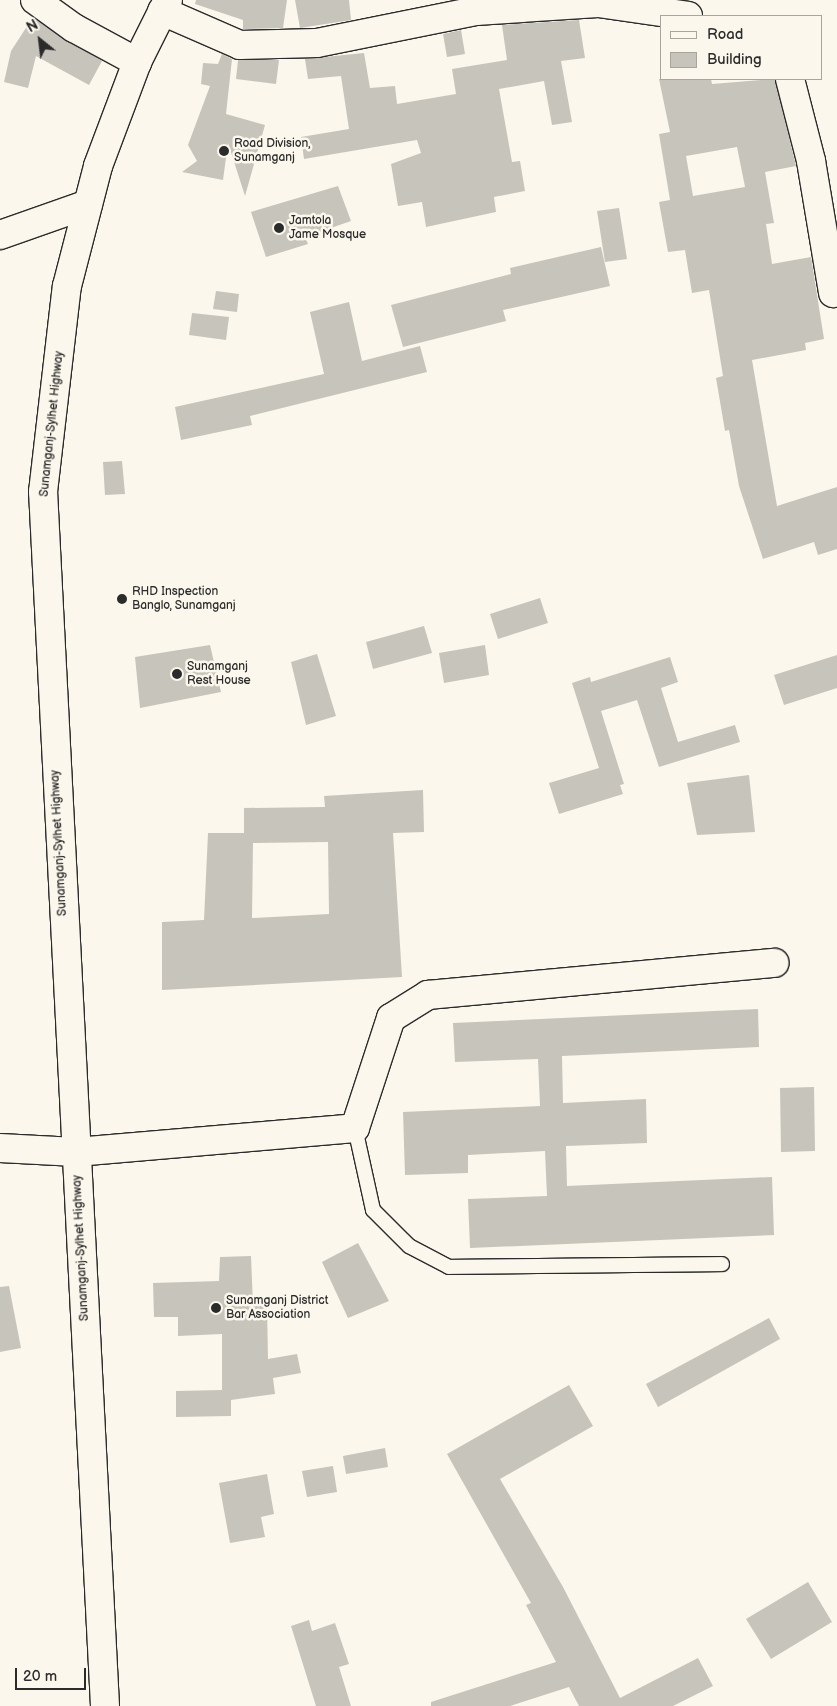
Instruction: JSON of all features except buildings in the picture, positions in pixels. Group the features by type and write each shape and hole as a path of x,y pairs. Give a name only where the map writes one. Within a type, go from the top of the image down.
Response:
{"street":[{"path":"35,0 74,28 137,62"},
{"path":"165,5 240,45 317,43 476,11 598,3 681,15"},
{"name":"Sunamganj-Sylhet Highway","path":"105,1706 43,492 67,286 88,204 137,62 165,5"},
{"path":"790,80 811,161 833,293"},
{"path":"0,235 88,204"},
{"path":"0,1148 76,1152 355,1128 391,1018 428,995 774,964"}],"lane":[{"path":"355,1128 373,1210 409,1246 449,1267 722,1264"}],"place":[{"name":"Road Division, Sunamganj","path":"224,151"},
{"name":"Jamtola Jame Mosque","path":"279,228"},
{"name":"RHD Inspection Banglo, Sunamganj","path":"122,599"},
{"name":"Sunamganj Rest House","path":"177,674"},
{"name":"Sunamganj District Bar Association","path":"216,1308"}]}
